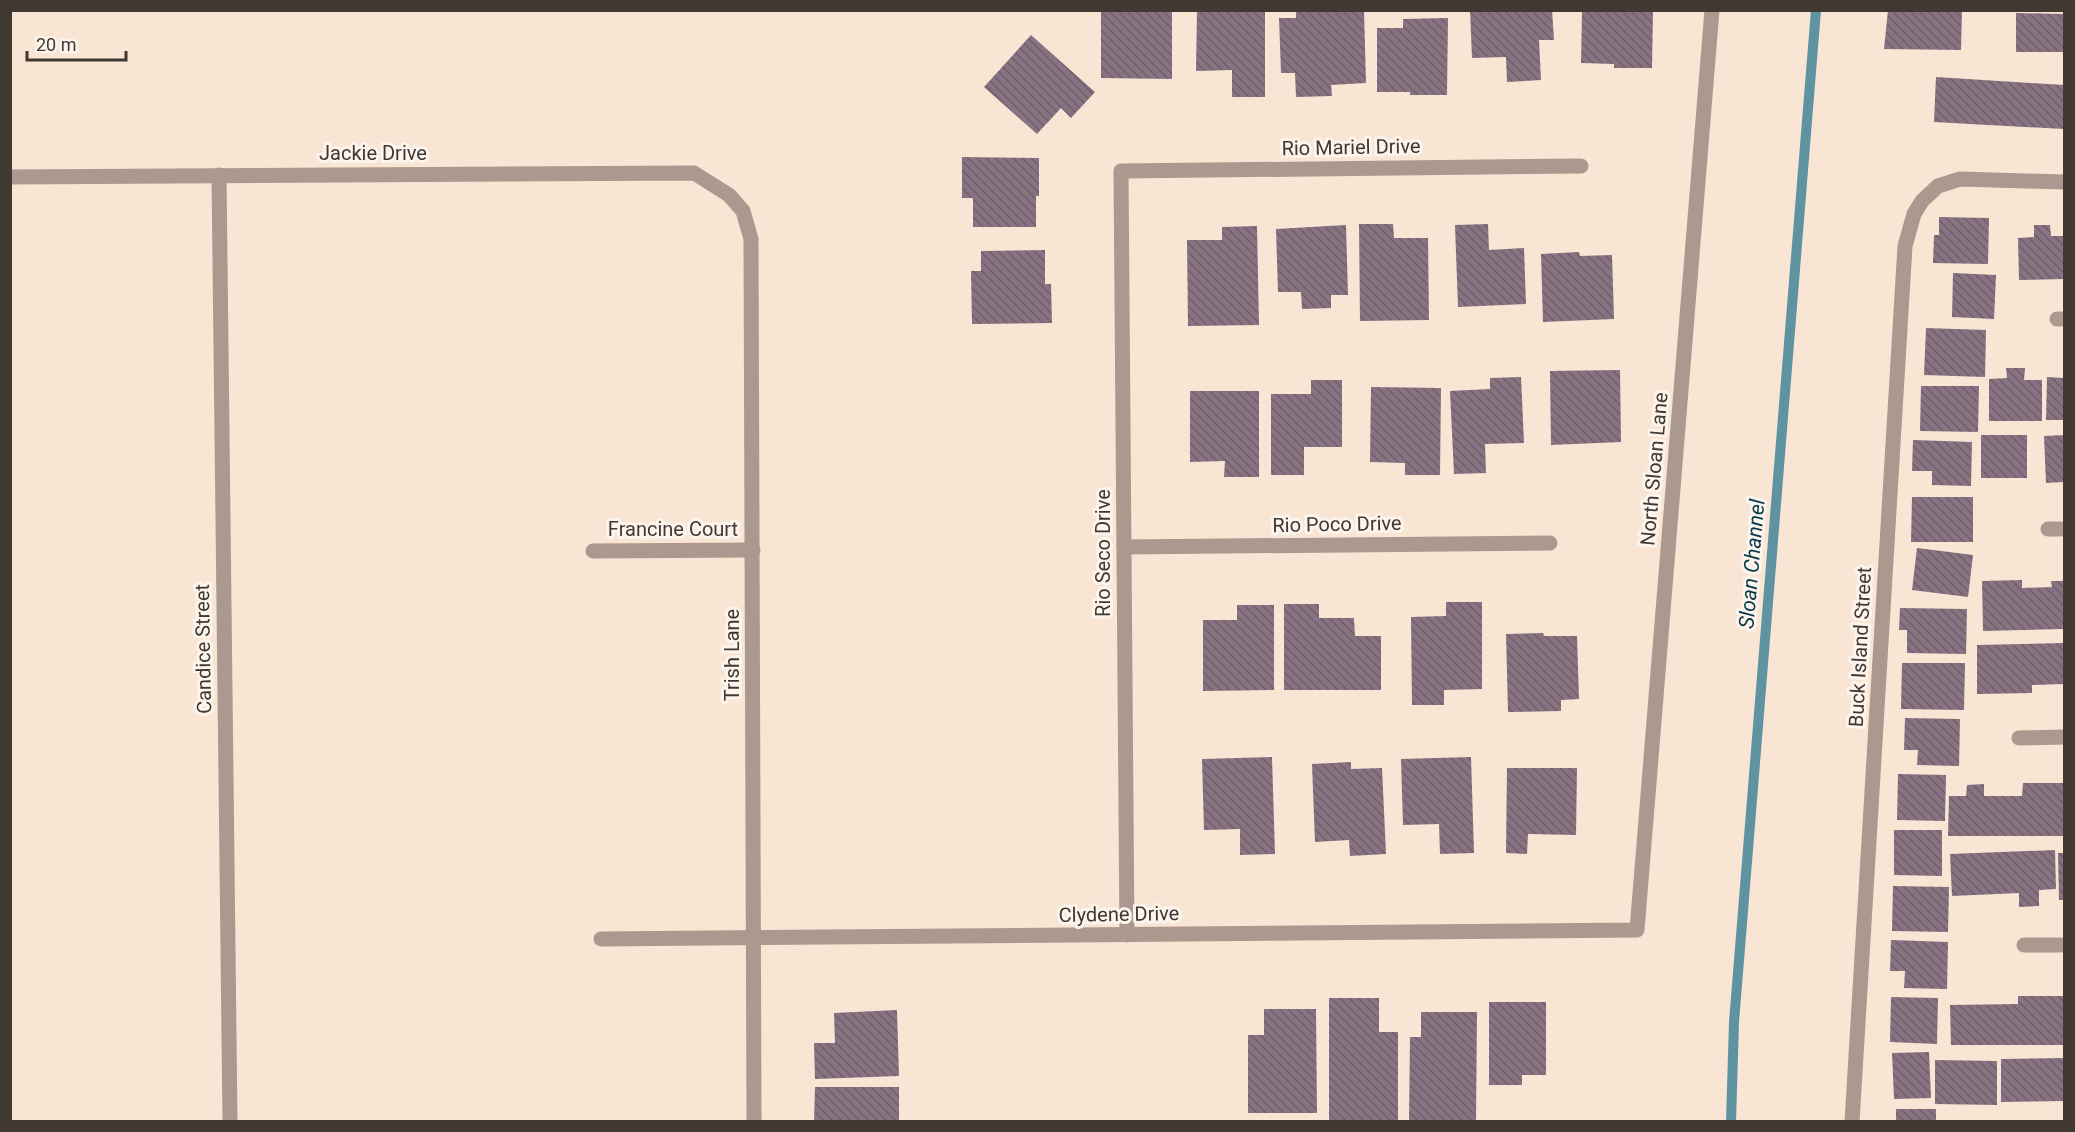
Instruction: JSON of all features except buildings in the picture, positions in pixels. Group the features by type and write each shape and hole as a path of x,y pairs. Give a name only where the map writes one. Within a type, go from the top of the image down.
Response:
{"street":[{"name":"North Sloan Lane","path":"1637,930 1712,10"},
{"name":"Rio Mariel Drive","path":"1121,171 1581,166"},
{"name":"Rio Seco Drive","path":"1121,171 1127,935"},
{"name":"Jackie Drive","path":"10,177 694,172 729,195"},
{"name":"Candice Street","path":"219,175 230,1122"},
{"name":"Buck Island Street","path":"1852,1122 1905,246 1914,214 1922,201 1938,186 1960,179 2064,182"},
{"name":"Trish Lane","path":"729,195 742,211 751,239 754,1122"},
{"path":"2048,529 2064,529"},
{"name":"Rio Poco Drive","path":"1124,547 1550,543"},
{"name":"Francine Court","path":"592,551 753,550"},
{"path":"2019,738 2064,737"},
{"name":"Clydene Drive","path":"601,939 1637,930"},
{"path":"2025,945 2064,945"}],"waterway":[{"name":"Sloan Channel","path":"1731,1122 1734,1022 1816,10"}]}
